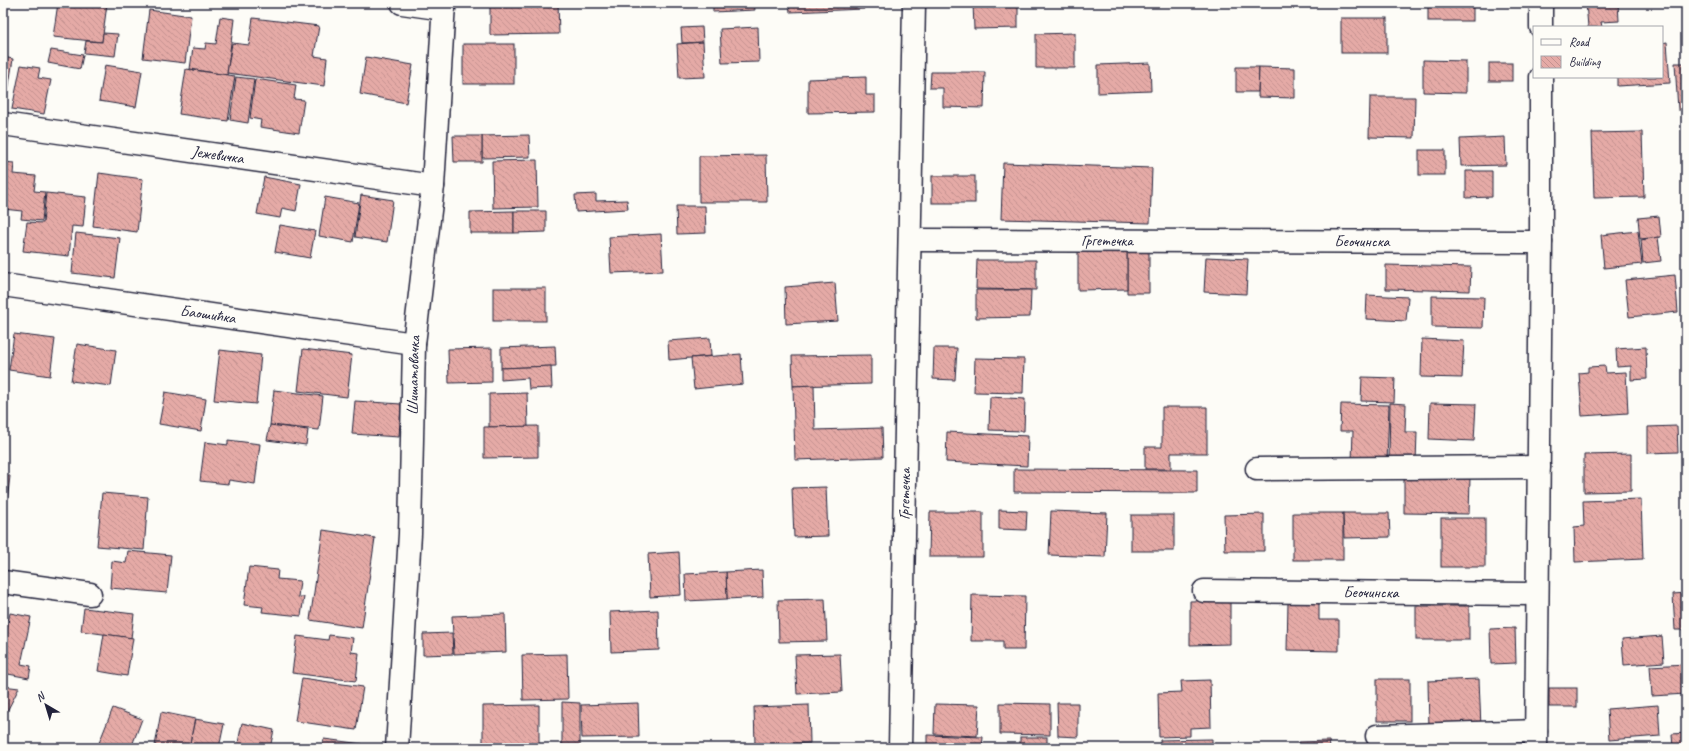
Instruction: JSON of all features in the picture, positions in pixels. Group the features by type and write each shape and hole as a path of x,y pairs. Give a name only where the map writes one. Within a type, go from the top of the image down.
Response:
{"street":[{"path":"402,3 444,6"},
{"name":"Гргетечка","path":"900,748 914,3"},
{"path":"1541,3 1541,26"},
{"name":"Шишатовачка","path":"397,748 409,556 414,344 433,186 444,6"},
{"path":"1377,736 1536,740 1541,242 1541,78"},
{"name":"Јежевичка","path":"3,124 433,186"},
{"name":"Гргетечка","path":"910,240 1183,241"},
{"name":"Беочинска","path":"1183,241 1541,242"},
{"name":"Баошићка","path":"3,285 414,344"},
{"path":"1257,469 1539,467"},
{"path":"3,582 90,594"},
{"name":"Беочинска","path":"1204,591 1537,594"}],"building":[{"path":"58,3 107,4 102,42 53,37"},
{"path":"490,3 558,3 559,34 490,35"},
{"path":"713,3 754,3 755,10 713,12"},
{"path":"789,3 864,3 864,9 790,12"},
{"path":"973,3 1018,3 1018,28 974,29"},
{"path":"1428,3 1473,3 1473,21 1428,21"},
{"path":"1586,3 1618,3 1619,21 1601,22 1602,26 1588,26"},
{"path":"149,10 191,16 185,63 143,58"},
{"path":"220,17 234,19 227,75 190,69 193,48 205,49 206,43 216,44"},
{"path":"253,18 319,26 314,56 327,58 324,86 227,73 232,43 249,45"},
{"path":"1341,18 1387,18 1387,53 1341,53"},
{"path":"702,27 703,42 682,43 681,28"},
{"path":"758,27 759,62 722,63 720,29"},
{"path":"103,33 118,34 115,56 84,53 86,41 102,42"},
{"path":"1075,33 1075,68 1036,68 1036,34"},
{"path":"703,42 705,77 679,78 677,44"},
{"path":"1667,42 1670,83 1617,86 1617,78 1663,78 1663,43"},
{"path":"463,44 514,44 514,84 463,84"},
{"path":"51,50 83,55 80,69 48,63"},
{"path":"3,57 13,59 6,104 3,104"},
{"path":"366,57 413,65 406,103 360,94"},
{"path":"1423,60 1466,61 1466,93 1423,92"},
{"path":"1150,63 1151,91 1098,93 1098,65"},
{"path":"1489,63 1512,63 1512,81 1489,81"},
{"path":"1675,63 1686,63 1686,110 1678,110"},
{"path":"21,65 40,68 38,78 51,80 44,114 12,109"},
{"path":"105,65 142,71 136,107 99,101"},
{"path":"1236,67 1259,67 1258,92 1236,92"},
{"path":"1259,67 1295,68 1295,98 1258,97"},
{"path":"186,69 235,76 228,121 179,114"},
{"path":"931,72 985,72 984,108 943,107 943,88 930,88"},
{"path":"236,77 254,79 248,123 230,120"},
{"path":"866,77 866,95 875,95 875,112 808,113 808,79"},
{"path":"255,79 296,85 294,99 304,100 299,133 260,127 261,120 250,118"},
{"path":"1370,97 1415,97 1414,138 1369,137"},
{"path":"1642,132 1644,197 1594,198 1592,133"},
{"path":"529,135 530,157 482,158 482,136"},
{"path":"453,136 482,136 482,162 454,162"},
{"path":"1505,137 1506,165 1461,166 1460,139"},
{"path":"1419,150 1445,150 1445,175 1419,175"},
{"path":"766,155 767,202 699,202 699,156"},
{"path":"537,160 538,207 493,208 492,161"},
{"path":"3,162 14,163 13,174 36,176 34,191 45,192 42,221 21,219 22,211 3,209"},
{"path":"1003,163 1152,168 1150,223 1001,219"},
{"path":"1466,171 1492,171 1492,197 1466,198"},
{"path":"99,173 143,179 137,232 93,226"},
{"path":"932,176 975,176 975,203 932,203"},
{"path":"264,177 301,184 296,211 282,208 280,218 257,214"},
{"path":"46,193 86,197 83,227 72,226 69,256 23,251 27,222 43,223"},
{"path":"596,194 596,201 627,200 628,209 576,212 575,195"},
{"path":"361,195 393,200 387,242 355,237"},
{"path":"325,197 359,203 353,242 319,236"},
{"path":"676,206 705,206 706,233 677,234"},
{"path":"514,211 514,233 470,233 470,212"},
{"path":"514,211 546,211 546,232 514,233"},
{"path":"1659,216 1661,237 1640,239 1638,218"},
{"path":"280,225 315,231 310,258 275,252"},
{"path":"1638,231 1642,264 1604,268 1601,235"},
{"path":"76,233 120,238 115,278 72,273"},
{"path":"661,234 663,271 611,273 609,237"},
{"path":"1658,237 1661,261 1643,263 1641,240"},
{"path":"1149,248 1149,293 1127,293 1127,252"},
{"path":"1078,252 1127,252 1127,289 1078,290"},
{"path":"1206,257 1248,259 1246,294 1204,292"},
{"path":"977,260 1036,260 1036,290 976,289"},
{"path":"1386,265 1471,267 1470,291 1386,289"},
{"path":"1675,275 1678,312 1629,317 1625,280"},
{"path":"835,283 838,321 786,324 785,287"},
{"path":"493,288 546,288 546,321 493,321"},
{"path":"976,290 1031,290 1030,317 976,318"},
{"path":"1367,295 1408,297 1406,321 1366,319"},
{"path":"1432,296 1484,297 1483,328 1432,327"},
{"path":"14,334 55,339 50,376 9,370"},
{"path":"710,338 711,356 669,360 668,341"},
{"path":"1422,339 1464,341 1462,378 1421,377"},
{"path":"77,344 116,350 111,386 71,381"},
{"path":"555,346 556,366 501,368 501,348"},
{"path":"1646,347 1647,379 1631,380 1631,366 1617,367 1616,349"},
{"path":"492,348 492,382 449,383 448,349"},
{"path":"934,348 957,348 955,380 933,379"},
{"path":"303,349 352,355 347,397 298,391"},
{"path":"220,350 261,355 256,404 214,400"},
{"path":"741,354 743,384 694,389 691,358"},
{"path":"871,355 871,384 793,386 792,356"},
{"path":"975,358 1024,359 1023,393 974,392"},
{"path":"551,366 552,388 529,389 528,378 501,380 501,368"},
{"path":"1605,366 1606,373 1626,372 1628,413 1582,416 1579,373 1588,372 1588,367"},
{"path":"1362,377 1395,378 1394,402 1361,401"},
{"path":"814,385 815,430 882,428 883,457 795,460 793,386"},
{"path":"274,390 323,396 319,430 270,425"},
{"path":"165,392 206,399 201,431 159,424"},
{"path":"527,393 528,427 489,427 489,394"},
{"path":"990,397 1025,399 1024,431 989,430"},
{"path":"355,401 401,404 399,437 352,434"},
{"path":"1390,403 1406,404 1405,432 1417,432 1416,462 1389,462"},
{"path":"1430,403 1476,404 1474,441 1429,439"},
{"path":"1341,404 1389,405 1387,462 1352,462 1353,431 1340,431"},
{"path":"1162,407 1207,407 1207,453 1171,453 1171,469 1145,469 1145,447 1162,447"},
{"path":"270,425 308,430 306,445 267,440"},
{"path":"538,426 538,457 484,458 484,427"},
{"path":"1677,426 1678,452 1648,453 1648,427"},
{"path":"947,432 1028,436 1027,466 946,462"},
{"path":"228,440 260,444 255,484 229,480 228,484 200,481 205,442 228,445"},
{"path":"1631,454 1631,491 1584,492 1584,455"},
{"path":"1014,469 1197,470 1197,493 1014,492"},
{"path":"3,475 10,476 4,528 3,528"},
{"path":"1404,476 1470,477 1469,514 1404,513"},
{"path":"826,487 828,536 794,537 792,488"},
{"path":"102,493 148,497 144,550 97,546"},
{"path":"1641,499 1643,559 1575,562 1574,527 1584,526 1583,501"},
{"path":"999,510 1027,511 1026,530 999,529"},
{"path":"1051,511 1107,513 1105,557 1049,555"},
{"path":"930,512 983,512 983,557 929,557"},
{"path":"1293,513 1343,513 1343,560 1293,560"},
{"path":"1343,513 1389,513 1390,537 1344,538"},
{"path":"1264,514 1264,551 1225,551 1224,515"},
{"path":"1131,515 1174,515 1174,551 1131,551"},
{"path":"1441,518 1485,518 1485,567 1441,567"},
{"path":"323,530 375,538 362,628 310,620"},
{"path":"128,551 171,555 167,593 110,588 112,561 126,563"},
{"path":"679,552 681,595 650,597 648,554"},
{"path":"249,567 278,570 277,579 300,581 298,597 304,597 301,616 262,612 263,607 244,605"},
{"path":"762,570 763,597 727,599 726,572"},
{"path":"726,572 727,599 686,601 685,574"},
{"path":"1686,593 1686,630 1675,630 1673,594"},
{"path":"972,595 1025,596 1024,650 1003,650 1003,641 971,641"},
{"path":"825,599 827,641 779,642 778,600"},
{"path":"1230,600 1230,644 1190,645 1190,601"},
{"path":"1288,602 1319,602 1319,620 1339,620 1339,651 1287,650"},
{"path":"1416,606 1469,606 1469,640 1416,640"},
{"path":"84,608 134,614 131,638 81,631"},
{"path":"658,610 659,650 611,652 610,612"},
{"path":"10,613 31,617 21,664 31,666 29,678 3,673 3,648"},
{"path":"505,614 506,652 454,654 452,616"},
{"path":"1515,628 1516,663 1491,664 1490,629"},
{"path":"452,633 453,654 423,655 423,634"},
{"path":"104,634 133,638 127,676 98,671"},
{"path":"329,635 353,638 351,652 359,653 356,681 292,673 297,636 328,640"},
{"path":"1662,636 1664,662 1624,665 1622,639"},
{"path":"567,654 568,699 523,700 522,655"},
{"path":"840,654 842,692 797,694 795,655"},
{"path":"1686,664 1686,694 1652,696 1650,666"},
{"path":"302,678 363,687 356,730 295,721"},
{"path":"1377,679 1410,679 1410,721 1377,721"},
{"path":"1479,679 1481,728 1429,730 1428,681"},
{"path":"1210,680 1211,727 1190,728 1190,736 1159,737 1158,693 1182,692 1181,681"},
{"path":"3,686 19,688 3,719"},
{"path":"1549,688 1577,688 1577,707 1549,707"},
{"path":"562,702 580,703 580,748 562,748"},
{"path":"638,703 639,737 582,738 581,705"},
{"path":"1000,703 1050,704 1050,735 1000,734"},
{"path":"1057,703 1078,703 1078,737 1058,736"},
{"path":"935,704 979,705 977,736 934,734"},
{"path":"539,705 539,745 483,746 483,706"},
{"path":"809,705 810,743 755,745 754,707"},
{"path":"1658,705 1660,736 1609,740 1607,709"},
{"path":"113,708 142,719 131,748 97,748"},
{"path":"161,712 195,719 189,748 166,748 155,746"},
{"path":"195,719 224,724 219,748 189,748"},
{"path":"242,723 274,730 270,748 237,748"},
{"path":"1686,733 1686,748 1673,748 1672,734"},
{"path":"927,735 983,737 982,748 927,748"},
{"path":"1020,737 1047,737 1047,748 1020,748"},
{"path":"324,739 362,744 361,748 322,748"},
{"path":"1212,739 1212,748 1160,748 1160,740"},
{"path":"1329,741 1330,748 1299,748 1298,742"},
{"path":"1467,744 1467,748 1408,748 1408,745"}]}
